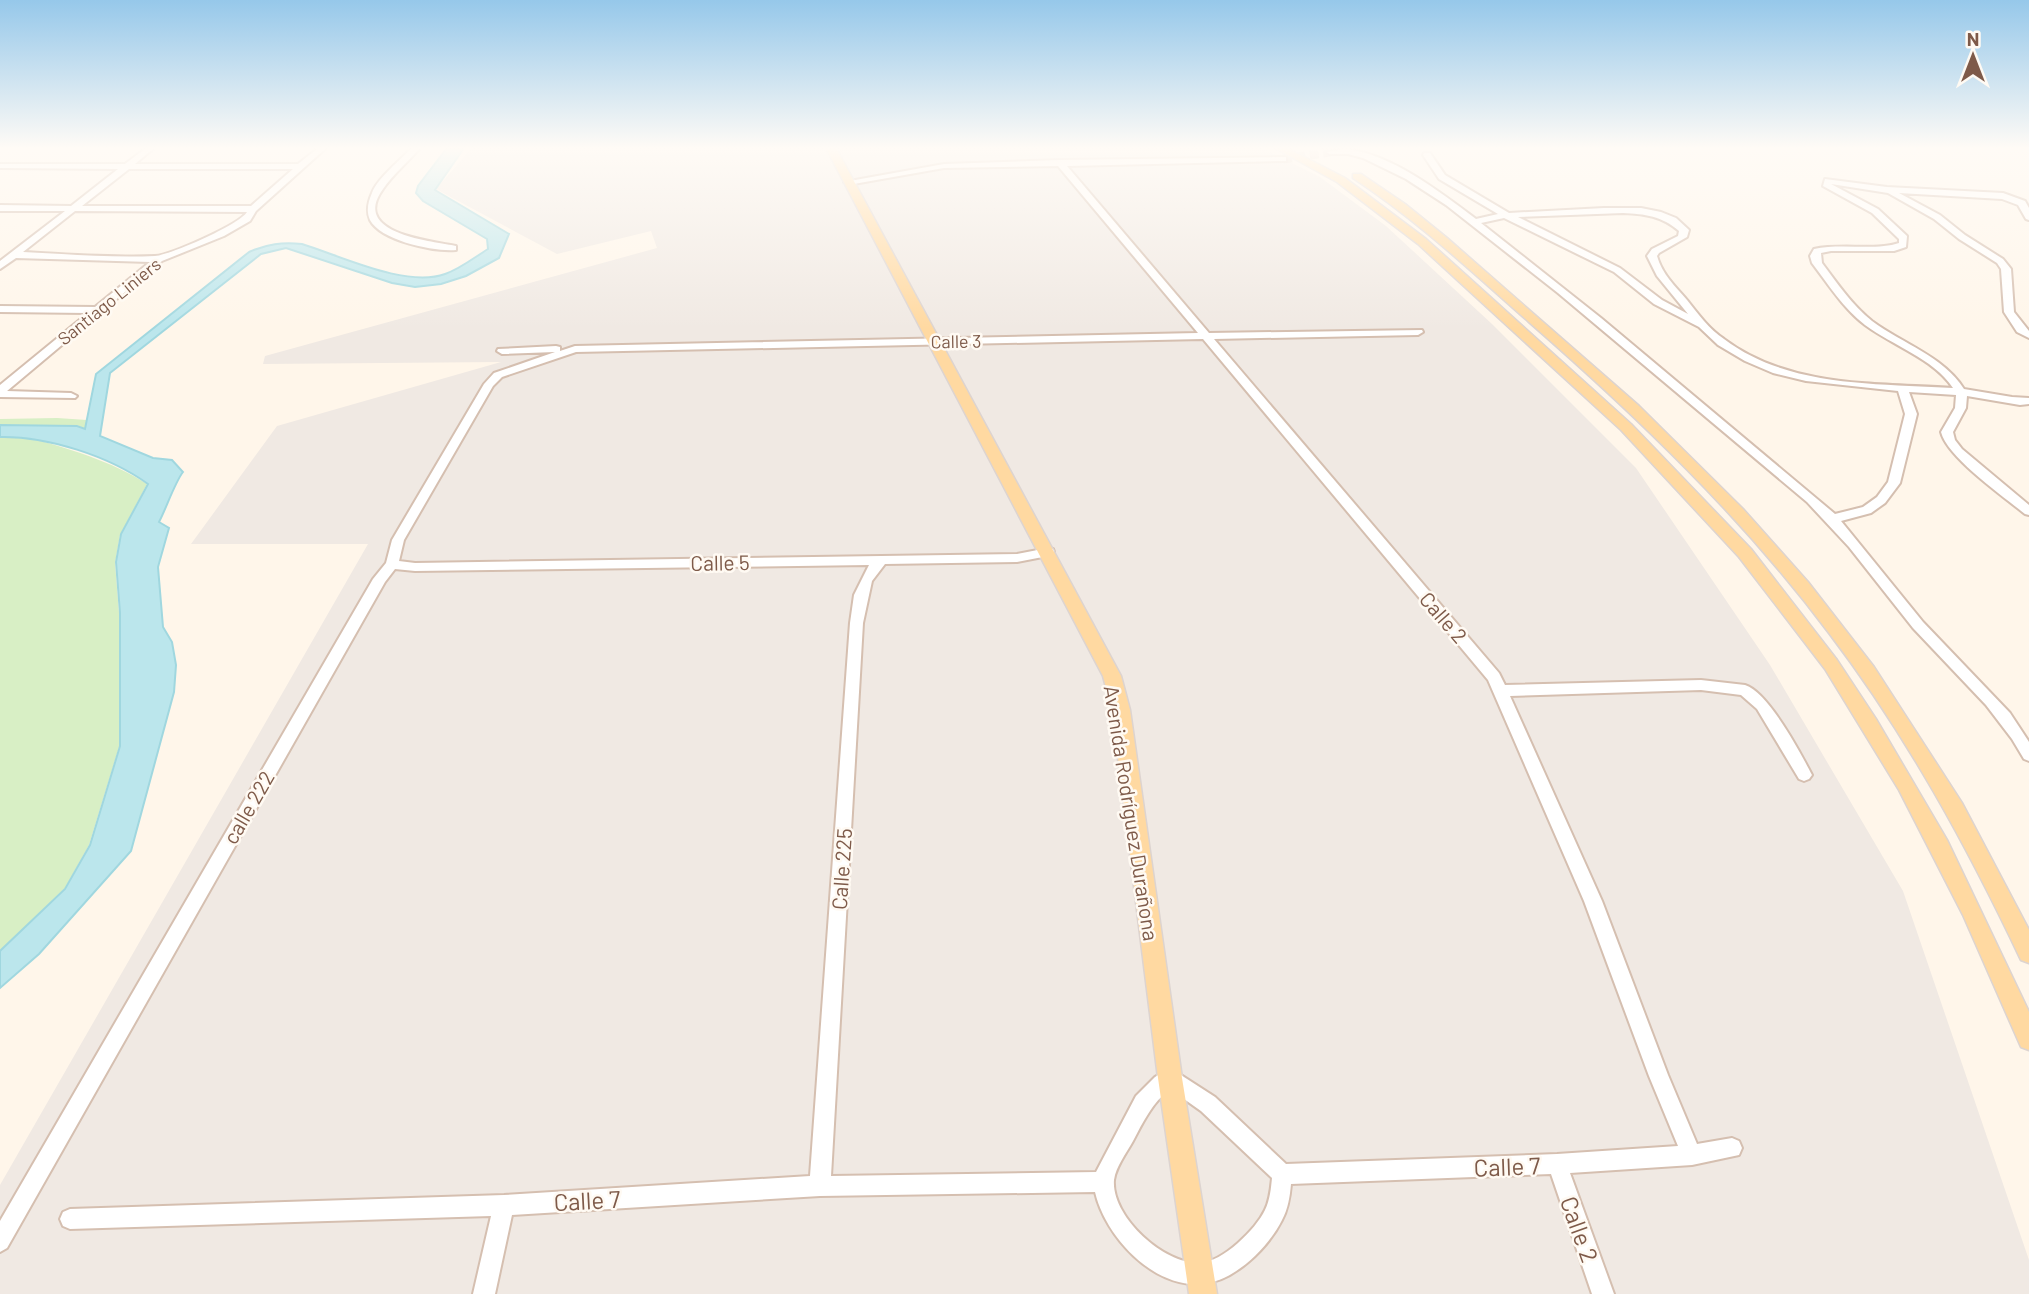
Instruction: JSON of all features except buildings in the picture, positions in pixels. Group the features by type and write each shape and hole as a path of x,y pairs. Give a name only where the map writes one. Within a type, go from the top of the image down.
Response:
{"main road":[{"name":"Avenida Rodríguez Durañona","path":"862,208 1105,660 1117,694 1170,1078 1202,1284"},
{"path":"1382,208 1546,352 1678,480 1745,554 1823,655 1909,789 1957,877 2000,968 2029,1039"},
{"path":"1403,208 1585,366 1738,512 1802,586 1876,684 1959,816 2029,953"}],"street":[{"path":"29,208 253,209"},
{"path":"373,208 373,216 383,230 399,239 453,248"},
{"name":"Calle 2","path":"1098,208 1481,660 1502,691 1593,901 1692,1155"},
{"path":"1454,208 1622,339 1833,519 1921,628 1996,704 2011,723 2029,755"},
{"path":"1495,208 1617,270 1658,302 1703,326"},
{"path":"1870,208 1904,238 1903,245 1877,249 1822,249 1815,256 1817,263 1857,313 1944,373 1961,392 1960,411 1947,432 1949,441 1958,452 2029,511"},
{"path":"1921,208 2000,261 2006,269 2009,312 2021,330 2029,335"},
{"path":"0,266 74,209"},
{"name":"Santiago Liniers","path":"0,392 159,259 229,230 247,219 253,209"},
{"path":"1474,222 1506,215 1615,209 1668,218 1684,230 1682,237 1655,251 1653,261 1703,326 1725,345 1760,363 1785,372 1903,390 1961,392 2029,401"},
{"path":"0,255 159,259"},
{"path":"0,309 96,310"},
{"name":"Calle 3","path":"498,375 575,349 1418,332"},
{"path":"502,351 575,349"},
{"name":"calle 222","path":"0,1241 264,778 380,579 392,564 398,540 489,384 498,375"},
{"path":"1833,519 1867,510 1881,500 1894,483 1911,414 1903,390"},
{"path":"0,392 71,396"},
{"name":"Calle 5","path":"392,564 415,567 1017,558 1048,552"},
{"name":"Calle 225","path":"820,1186 858,626 863,583 872,568 882,559"},
{"path":"1502,691 1701,685 1745,690 1762,705 1804,775"},
{"path":"1170,1078 1208,1104 1282,1174 1275,1213 1259,1237 1202,1284 1167,1267 1131,1240 1118,1224 1104,1182 1111,1161 1144,1100 1153,1088 1170,1078"},
{"name":"Calle 7","path":"1282,1174 1557,1164 1692,1155 1732,1148"},
{"name":"Calle 2","path":"1557,1164 1603,1294"},
{"name":"Calle 7","path":"70,1219 504,1205 820,1186 1104,1182"},
{"path":"484,1294 504,1205"}],"shaded area":[{"path":"472,208 1362,208 1386,226 1492,324 1636,468 1770,665 1903,891 2029,1260 2029,1294 0,1294 0,1185 368,544 191,544 277,426 501,362 263,364 265,356 657,248 651,231 557,254"}],"green space":[{"path":"0,419 87,420 85,429 77,425 0,425"},
{"path":"26,437 89,456 119,468 147,484 120,535 115,563 119,613 119,747 89,845 65,888 0,951 0,438"}],"water":[{"path":"435,208 466,208 509,234 499,258 466,276 441,284 415,287 392,283 286,248 261,254 110,373 100,436 153,458 172,460 183,472 159,522 169,528 158,567 163,627 172,642 176,665 174,692 131,851 39,954 0,988 0,951 65,889 90,845 120,746 120,613 116,562 121,534 148,484 115,465 77,450 37,440 0,437 0,425 77,426 85,429 96,374 256,249 275,244 302,244 393,274 429,277 445,274 467,263 488,249 487,239"}]}
